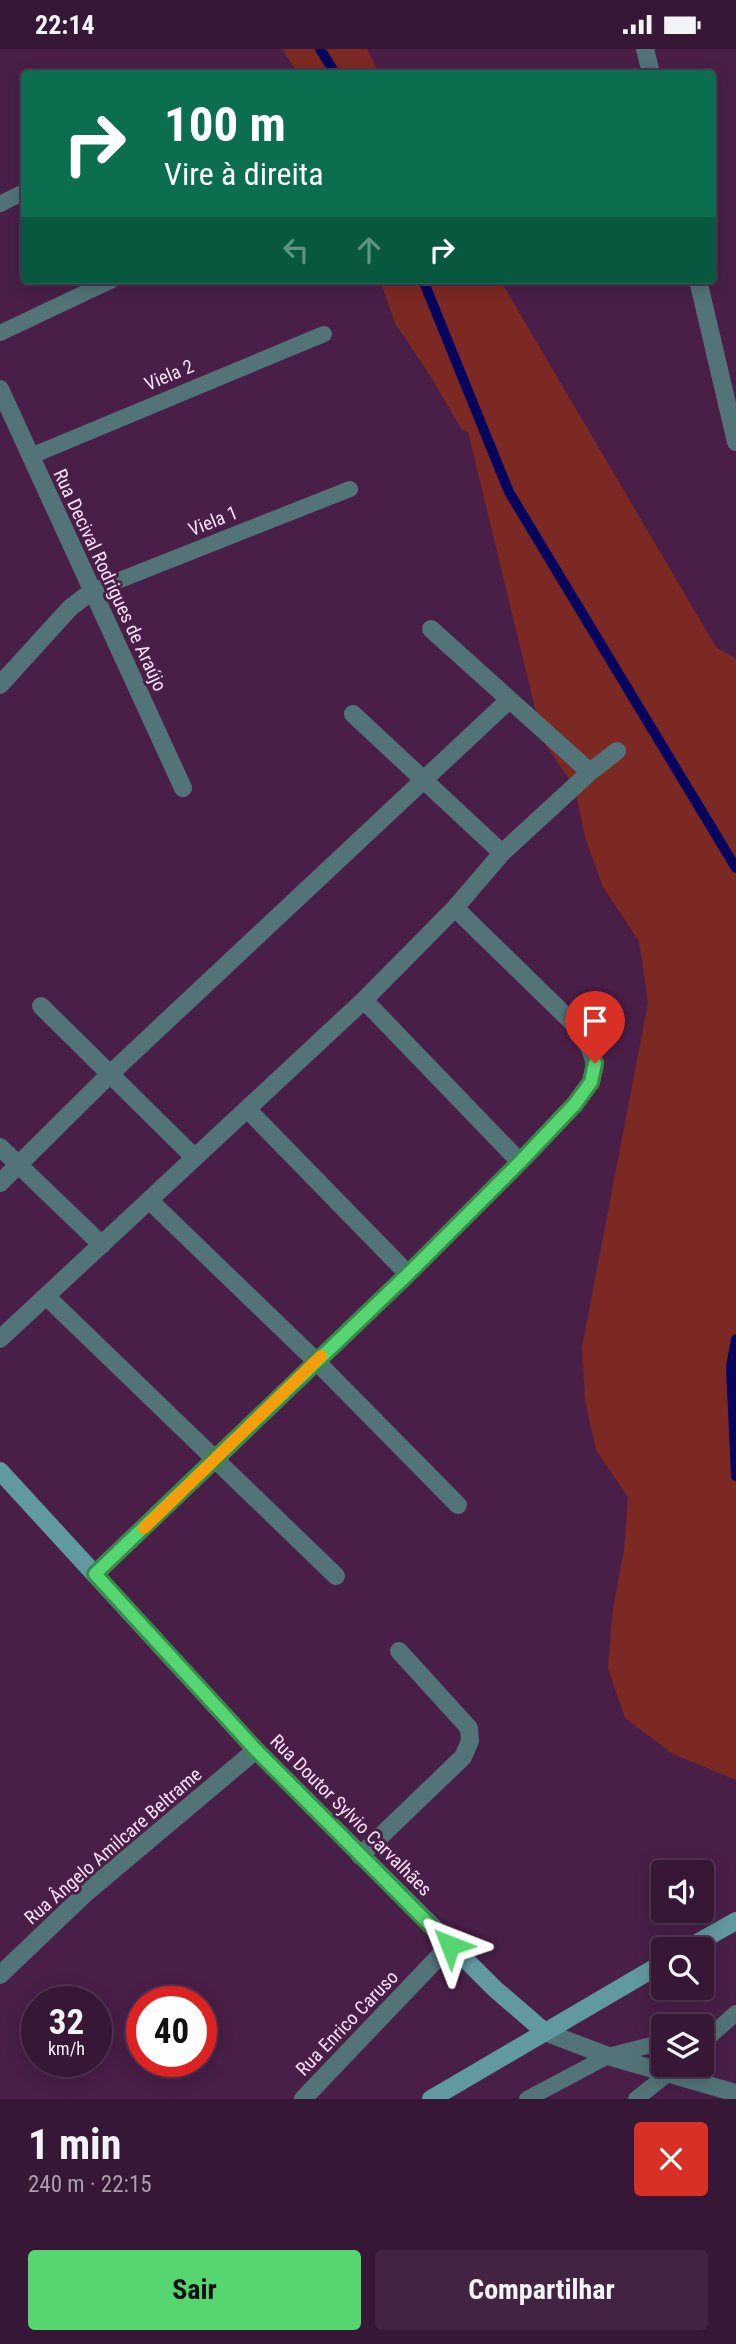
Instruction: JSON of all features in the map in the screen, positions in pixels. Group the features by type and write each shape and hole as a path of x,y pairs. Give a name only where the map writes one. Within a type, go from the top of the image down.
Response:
{"street":[{"path":"645,49 650,70"},
{"path":"699,284 736,442"},
{"name":"Rua Decival Rodrigues de Araújo","path":"0,389 183,788"},
{"path":"0,685 55,623 92,591"},
{"path":"431,629 590,772"},
{"path":"0,1183 110,1074 509,700"},
{"path":"353,714 502,853"},
{"path":"0,1339 364,1000 455,908 502,853 590,772 617,751"},
{"path":"95,1574 408,1274 520,1162 575,1104 591,1082 595,1063 590,1048 575,1025 455,908"},
{"path":"364,1000 520,1162"},
{"path":"41,1006 195,1157"},
{"path":"247,1109 408,1274"},
{"path":"0,1147 102,1245"},
{"path":"149,1201 316,1361 458,1505"},
{"path":"47,1297 337,1576"},
{"name":"Rua Doutor Sylvio Carvalhães","path":"0,1471 256,1750 495,1989 545,2032 608,2056 651,2064"},
{"path":"360,1856 463,1756 470,1741 469,1728 398,1651"},
{"name":"Rua Ângelo Amilcare Beltrame","path":"0,1975 87,1892 256,1750"},
{"path":"708,1937 736,1921"},
{"name":"Rua Enrico Caruso","path":"303,2099 450,1945"},
{"path":"431,2099 651,1970"},
{"name":"Rua Doutor Sylvio Carvalhães","path":"695,2077 736,2093"}],"lane":[{"path":"0,204 21,194"},
{"path":"0,333 104,284"},
{"name":"Viela 2","path":"31,456 324,334"},
{"name":"Viela 1","path":"92,591 350,489"},
{"path":"714,2027 736,2013"},
{"path":"527,2099 608,2056 651,2045"},
{"path":"636,2099 665,2077"}],"shaded area":[{"path":"282,49 367,49 378,70 296,70"},
{"path":"381,284 502,284 716,647 736,659 736,1780 673,1754 625,1718 608,1668 613,1608 624,1550 628,1497 596,1450 585,1401 582,1347 648,1003 639,941 603,887 585,837 575,788 543,741 468,432 462,430 395,323"}],"waterway":[{"path":"320,49 333,70"},
{"path":"425,284 509,492 736,868"},
{"path":"736,1339 731,1367 736,1476"}],"slow traffic":[{"path":"144,1528 321,1356"}],"route":[{"path":"450,1945 256,1750 95,1574 408,1274 520,1162 575,1104 591,1082 595,1063"}]}
